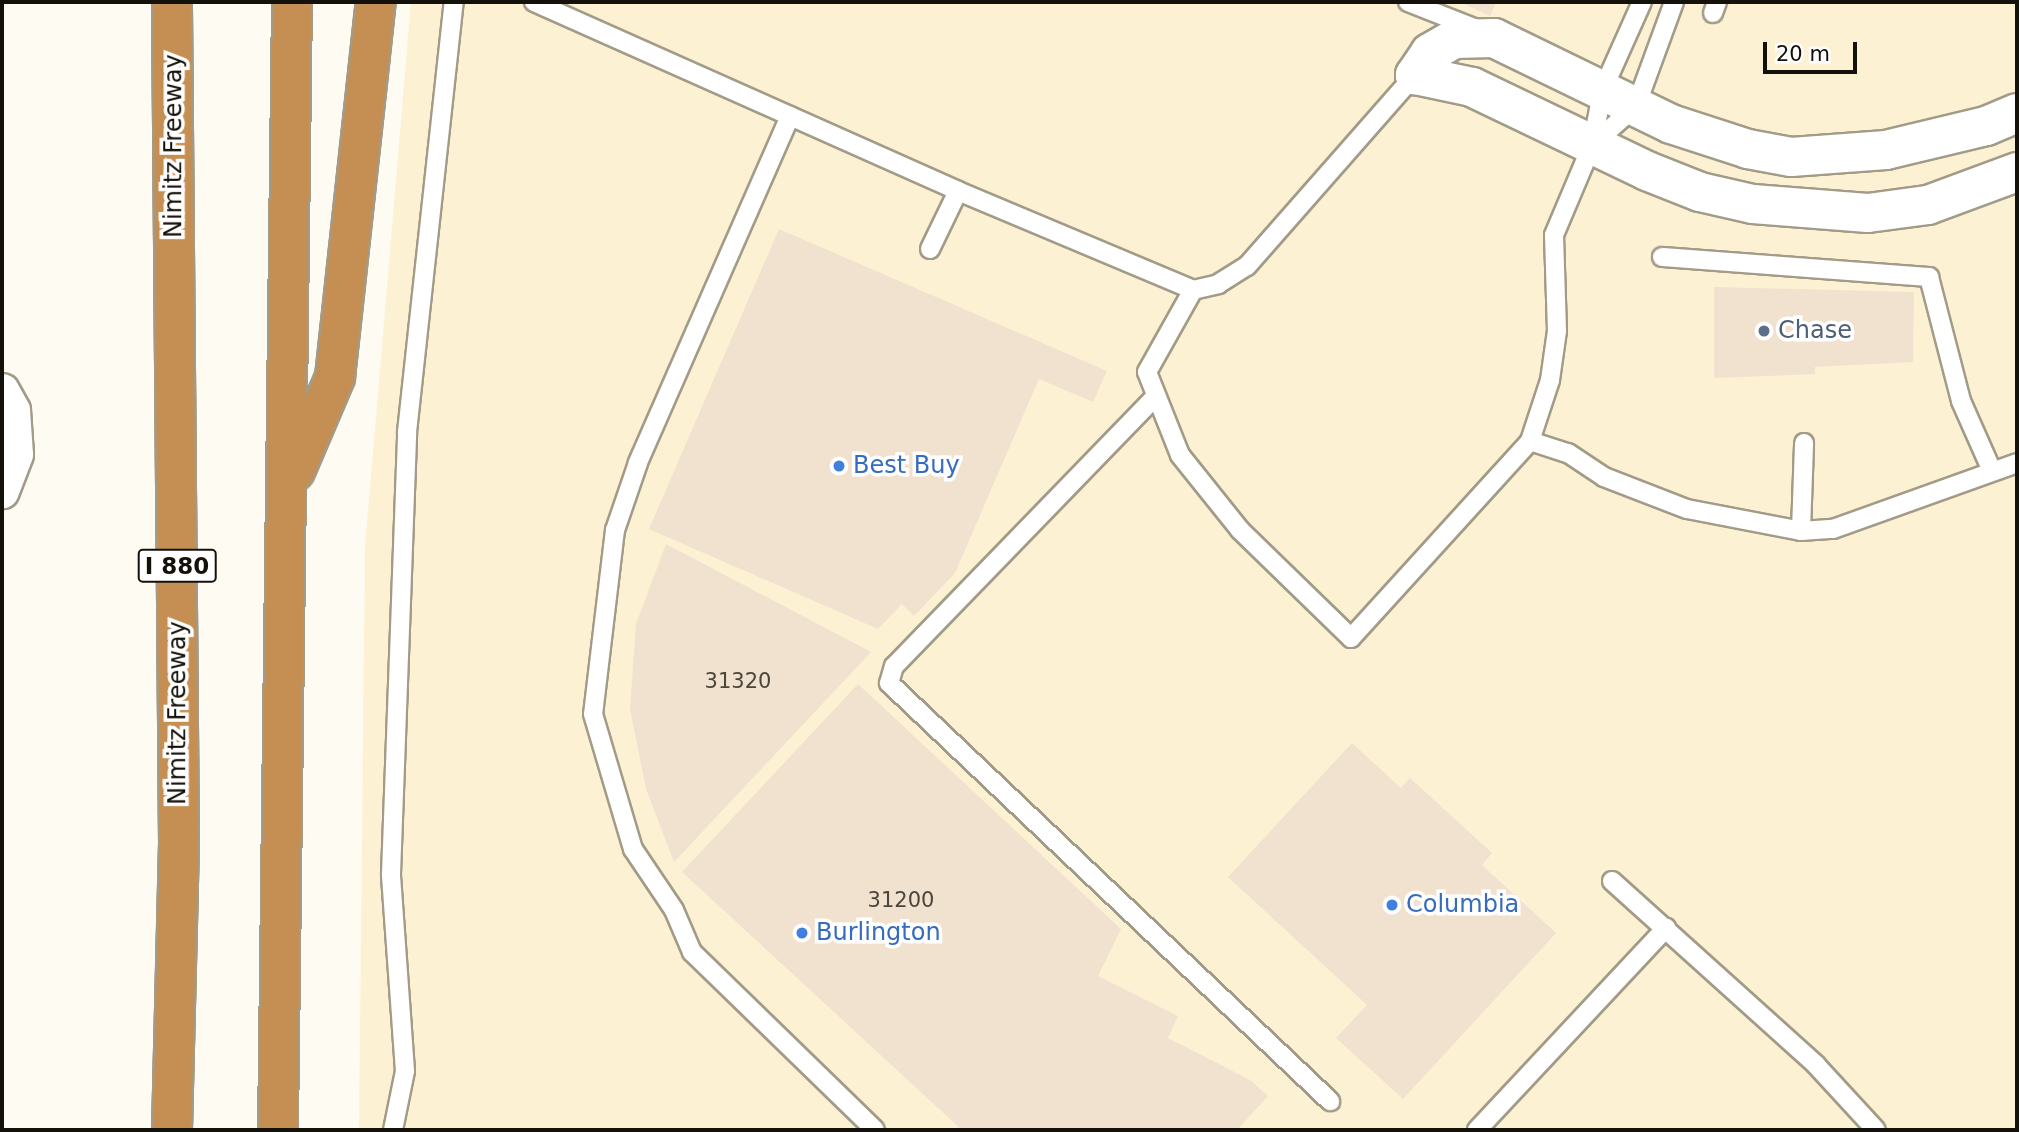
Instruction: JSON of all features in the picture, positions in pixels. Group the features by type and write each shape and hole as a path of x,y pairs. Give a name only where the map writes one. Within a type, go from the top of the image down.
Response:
{"highway":[{"name":"Nimitz Freeway","path":"172,2 179,844 172,1130"},
{"path":"278,1130 292,2"},
{"path":"288,489 335,377 376,2"}],"street":[{"path":"2017,113 1986,127 1886,150 1791,157 1704,136 1494,38 1454,39 1430,53 1415,75 1472,87 1591,145 1700,192 1801,210 1868,213 1928,205 2017,172"},
{"path":"2,390 13,410 16,454 2,491"}],"lane":[{"path":"393,1130 405,1071 391,873 407,432 454,2"},
{"path":"534,2 958,191 1193,290 1218,284 1247,266 1415,75"},
{"path":"1408,2 1494,38"},
{"path":"1193,290 1147,372 1180,455 1240,530 1351,639 1530,440 1550,380 1557,331 1554,235 1591,145 1603,89 1642,2"},
{"path":"1591,145 1636,106 1674,2"},
{"path":"790,116 638,463 619,519 593,713 633,849 674,910 692,951 875,1130"},
{"path":"930,249 958,191"},
{"path":"1662,257 1930,277 1961,401 1992,471"},
{"path":"1156,396 894,666 889,683 1330,1101"},
{"path":"1530,440 1568,453 1604,477 1688,509 1801,531 1833,529 2017,463"},
{"path":"1801,531 1804,443"},
{"path":"1612,881 1815,1065 1876,1130"},
{"path":"1477,1130 1666,928"}],"shaded area":[{"path":"411,2 2017,2 2017,1130 359,1130 365,547"}],"building":[{"path":"1460,2 1496,2 1490,16"},
{"name":"Best Buy","path":"779,229 1107,371 1093,402 1039,379 955,573 914,616 902,604 878,629 649,529"},
{"path":"1714,287 1914,292 1913,362 1815,367 1815,374 1714,378"},
{"path":"666,544 871,652 674,862 646,789 630,709 636,624"},
{"path":"858,684 1121,929 1098,976 1178,1016 1168,1038 1250,1080 1268,1096 1237,1130 962,1130 682,872"},
{"name":"Columbia","path":"1352,743 1401,788 1410,778 1492,853 1482,865 1556,933 1403,1099 1336,1038 1367,1005 1228,877"}],"place":[{"name":"Chase","path":"1764,331"},
{"name":"Best Buy","path":"839,466"},
{"name":"Columbia","path":"1392,905"},
{"name":"Burlington","path":"802,933"}]}
